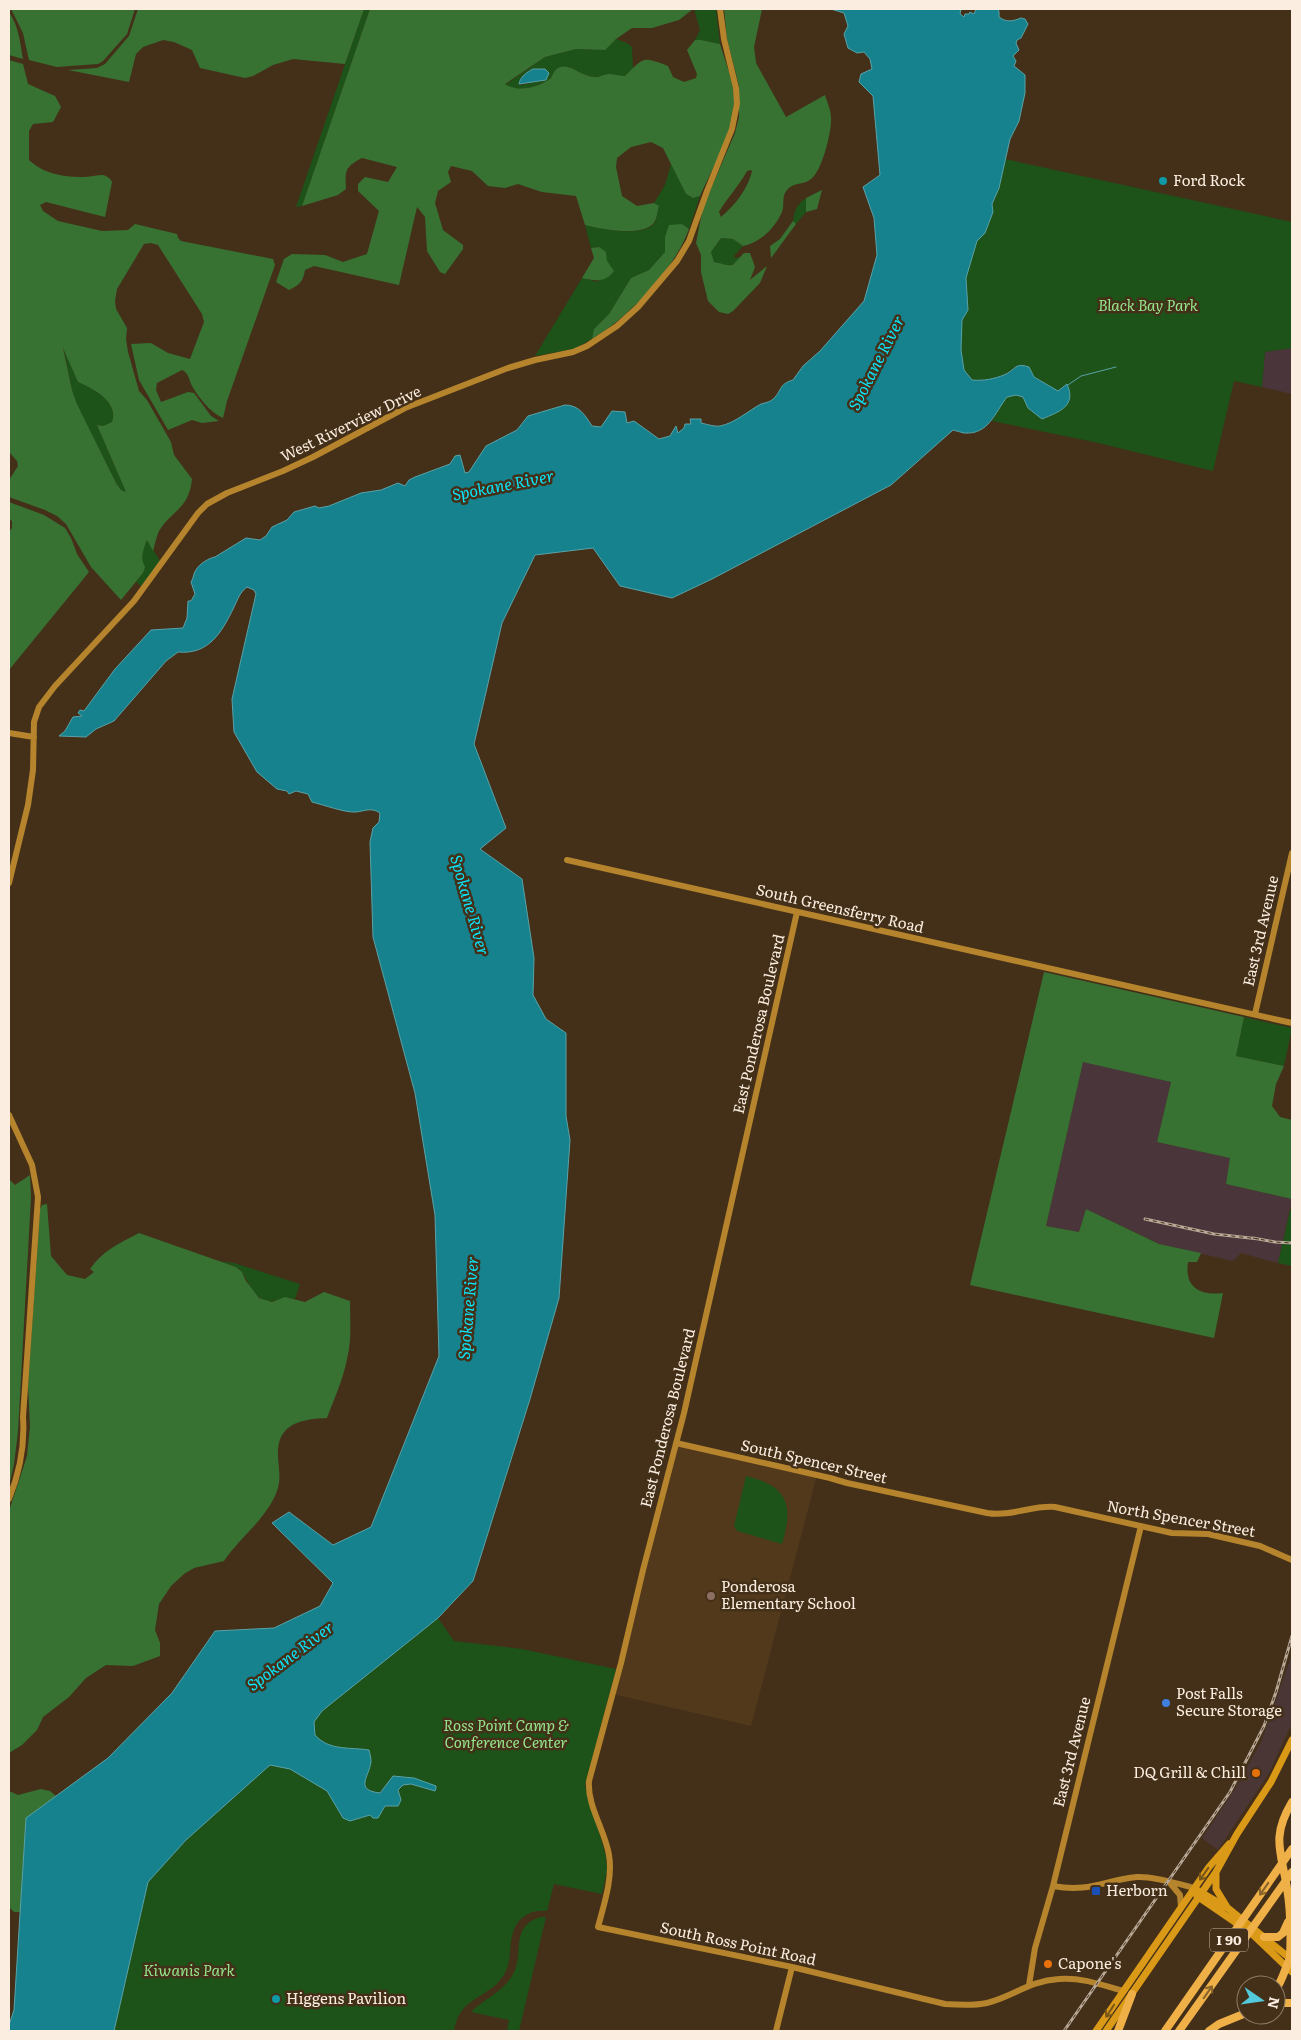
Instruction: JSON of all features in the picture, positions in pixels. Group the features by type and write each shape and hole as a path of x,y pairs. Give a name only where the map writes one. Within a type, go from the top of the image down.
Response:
{"highway":[{"path":"1284,1975 1290,1959 1289,1918 1287,1889 1278,1841 1281,1824 1292,1802"},
{"name":"I 90","path":"1165,2031 1292,1849"},
{"name":"I 90","path":"1179,2031 1292,1872"},
{"path":"1264,1937 1278,1937 1284,1933 1289,1918"},
{"path":"1118,2031 1132,1994"},
{"path":"1209,2031 1219,2024 1236,2017"}],"main road":[{"path":"1106,2031 1216,1872 1237,1834 1271,1782 1292,1740"},
{"path":"1096,2031 1209,1867 1237,1834"},
{"path":"1216,1872 1216,1889 1229,1909"},
{"path":"1193,1890 1229,1909 1264,1937 1290,1959 1292,1972"},
{"path":"1201,1895 1213,1908 1290,1959"},
{"path":"1188,1914 1197,1907 1213,1908"},
{"path":"1132,1994 1133,1984 1151,1958 1165,1930"},
{"path":"1123,1991 1132,1994"}],"street":[{"name":"West Riverview Drive","path":"9,884 28,805 35,715 44,700 123,615 159,570 188,526 207,504 227,493 283,472 405,408 508,368 573,352 587,346 617,326 638,307 677,261 689,241 732,129 737,104 736,88 724,39 720,9"},
{"path":"9,733 34,737"},
{"name":"East 3rd Avenue","path":"1254,1014 1292,853"},
{"name":"South Greensferry Road","path":"567,860 1292,1023"},
{"name":"East Ponderosa Boulevard","path":"598,1927 609,1879 610,1861 591,1798 589,1781 626,1647 644,1567 676,1443 797,912"},
{"path":"9,1114 32,1165 38,1197 24,1412 24,1444 14,1486 9,1498"},
{"name":"South Spencer Street","path":"676,1443 946,1504"},
{"name":"North Spencer Street","path":"946,1504 1000,1515 1042,1507 1055,1507 1179,1534 1208,1534 1262,1547 1292,1560"},
{"name":"East 3rd Avenue","path":"1029,1984 1036,1948 1053,1886 1141,1526"},
{"path":"1053,1886 1068,1889 1090,1888 1142,1877 1193,1890"},
{"path":"1170,1883 1180,1895 1182,1901 1180,1909"},
{"name":"South Ross Point Road","path":"598,1927 792,1967 945,2004 967,2006 986,2003 1029,1984 1072,1978 1123,1991"},
{"path":"776,2031 792,1967"}],"shaded area":[{"path":"1292,348 1292,394 1262,387 1265,352"},
{"path":"1083,1061 1171,1082 1157,1142 1231,1158 1226,1184 1292,1199 1278,1263 1241,1253 1233,1261 1160,1244 1086,1209 1079,1232 1046,1226"},
{"name":"Ponderosa Elementary School","path":"676,1443 817,1475 751,1726 613,1694"},
{"path":"1292,1654 1292,1723 1269,1773 1218,1850 1202,1838 1235,1789 1261,1742"}],"green space":[{"path":"11,9 135,9 127,34 103,61 98,64 57,67 29,60 23,33"},
{"path":"138,9 364,9 345,64 293,59 273,65 253,76 245,78 200,68 192,50 174,42 163,40 143,47 136,54 129,82 68,70 97,68 105,64 129,36"},
{"path":"364,9 370,9 302,206 296,207"},
{"path":"370,9 693,9 679,20 652,28 632,28 616,39 605,50 576,49 545,57 505,84 516,88 529,88 551,78 560,67 571,68 594,77 609,74 625,76 644,60 668,66 673,77 684,82 696,78 697,74 687,50 695,40 720,44 732,84 734,109 723,147 700,196 693,198 686,194 663,148 651,142 631,147 617,158 616,167 622,196 637,206 654,203 659,206 653,224 639,230 620,231 585,225 576,196 542,192 518,184 505,188 488,186 472,171 451,166 448,172 451,182 438,191 435,203 443,230 463,245 463,249 445,274 440,272 427,251 425,217 417,207 399,285 314,266 305,270 300,283 289,290 276,282 284,259 292,254 325,255 343,262 367,254 379,211 358,191 358,184 365,177 388,182 397,167 362,158 352,164 347,170 346,189 338,195 302,206"},
{"path":"694,9 716,9 720,44 695,40 700,30"},
{"path":"724,9 762,9 754,47 756,63 786,117 825,95 831,118 828,141 819,168 811,179 790,187 785,192 782,212 771,229 755,242 743,246 733,239 721,238 711,252 714,262 730,265 734,264 744,253 750,253 755,267 750,280 767,266 760,283 728,314 719,312 708,301 701,272 701,255 696,243 703,207 735,133 739,117 739,86 727,39","holes":["747,171 752,171 740,196 721,217 719,212 722,207"]},
{"path":"9,12 17,29 23,59 9,55"},
{"path":"616,39 627,43 632,47 633,69 625,76 609,74 596,77 588,76 571,68 560,67 551,78 528,88 516,89 505,85 545,57 576,49 604,50","holes":["545,69 546,80 519,84 522,77 528,71"]},
{"path":"9,60 23,64 28,84 55,96 61,107 53,122 33,124 29,131 29,160 41,169 54,174 76,177 103,175 112,182 105,217 46,202 40,205 43,211 58,221 102,231 128,230 135,224 177,234 181,241 273,259 275,265 227,401 223,418 201,400 187,375 182,370 157,383 156,390 161,402 188,392 194,393 211,416 219,421 202,423 192,420 168,430 139,380 131,344 151,343 168,353 190,359 204,322 202,314 158,245 144,244 117,289 116,309 127,328 128,352 139,391 147,400 171,442 174,455 192,479 184,503 159,531 153,551 147,540 143,554 145,567 143,573 121,600 91,567 66,524 57,516 45,510 9,497 9,480 18,466 17,461 9,452","holes":["63,348 78,382 98,392 109,402 112,408 112,422 103,426 97,425 126,492 121,490 116,483 76,402"]},
{"name":"Black Bay Park","path":"1005,159 1292,222 1292,348 1265,352 1262,387 1234,381 1213,471 1094,442 992,421 1006,397 1016,395 1023,397 1028,408 1042,418 1065,385 1058,391 1034,377 1029,367 1015,367 1000,376 984,380 972,380 964,370 961,350 962,320 968,310 966,278 977,240 985,233 993,212 992,204 999,188"},
{"path":"671,164 686,194 693,198 700,196 689,229 682,224 665,237 665,252 649,270 631,278 609,314 595,328 592,339 574,349 535,356 582,278 598,282 607,261 599,247 591,248 585,225 610,230 639,231 653,225 659,206 654,203 665,185"},
{"path":"822,190 817,209 806,212 806,198"},
{"path":"806,198 806,212 796,224 793,221 795,211 798,205"},
{"path":"793,221 796,224 771,258 770,246 780,239"},
{"path":"682,224 689,229 682,245 662,276 621,318 592,339 594,329 609,314 631,278 649,270 665,252 665,237 669,225"},
{"path":"721,238 733,239 743,246 734,256 735,258 740,257 738,261 732,265 714,262 711,252"},
{"path":"599,247 606,252 607,261 614,271 607,278 600,280 582,278 594,258 591,248"},
{"path":"63,345 78,382 98,392 109,402 112,408 112,422 103,426 97,425 126,492 121,490 116,483 76,402"},
{"path":"9,502 44,515 65,528 77,554 89,572 9,670 9,532 12,528 12,521 9,519"},
{"path":"147,540 160,561 153,573 141,586 136,582 143,573 142,552"},
{"path":"1044,972 1244,1017 1236,1056 1284,1066 1276,1084 1272,1106 1280,1117 1292,1120 1292,1199 1226,1184 1230,1158 1157,1142 1171,1082 1083,1062 1046,1226 1079,1232 1086,1209 1159,1244 1201,1253 1197,1262 1188,1262 1187,1271 1192,1284 1196,1288 1208,1293 1223,1293 1214,1338 970,1285"},
{"path":"1244,1017 1292,1028 1284,1066 1236,1056"},
{"path":"30,1175 31,1197 18,1432 9,1486 9,1179 15,1185"},
{"path":"47,1204 51,1256 67,1275 85,1279 94,1272 90,1269 100,1257 139,1233 236,1267 242,1272 246,1281 259,1298 272,1302 285,1297 305,1302 324,1292 350,1301 349,1352 327,1418 299,1422 286,1430 281,1437 278,1446 278,1487 269,1507 257,1523 224,1561 194,1568 184,1574 171,1586 159,1604 155,1630 160,1643 160,1656 133,1666 106,1665 86,1678 69,1697 43,1717 37,1730 22,1745 9,1753 9,1511 27,1456 30,1426 28,1385 40,1209 42,1205"},
{"path":"1290,1210 1292,1210 1292,1266 1278,1263"},
{"path":"220,1261 234,1263 300,1284 295,1299 267,1301 258,1297 239,1269"},
{"path":"746,1476 771,1485 784,1499 787,1508 787,1518 782,1544 737,1531 734,1526"},
{"name":"Ross Point Camp & Conference Center","path":"438,1618 454,1641 522,1649 616,1669 585,1785 606,1856 607,1871 602,1894 554,1884 547,1911 528,1914 519,1921 515,1928 512,1935 506,1972 494,1986 473,2000 461,2012 454,2031 114,2031 148,1882 186,1840 270,1765 290,1769 327,1791 343,1818 350,1821 383,1811 385,1806 390,1807 401,1800 398,1790 403,1785 411,1784 432,1790 414,1778 393,1776 379,1793 371,1791 365,1785 368,1773 358,1748 340,1748 329,1745 315,1735 314,1722 322,1711"},
{"path":"41,1789 50,1791 56,1796 26,1818 20,1912 14,1912 9,1907 9,1791 18,1795"},
{"path":"540,1917 546,1917 519,2031 507,2031 509,2020 471,2012 508,1982 516,1967 521,1934 530,1922"}],"water":[{"name":"Spokane River","path":"831,9 961,9 960,14 964,17 965,14 970,12 974,14 976,9 997,9 999,17 1007,21 1025,19 1028,24 1021,38 1017,40 1016,43 1019,50 1013,56 1016,61 1014,66 1025,75 1025,93 1019,121 1010,139 999,188 992,204 993,212 985,233 977,241 966,278 968,310 962,320 961,350 964,370 972,380 996,378 1020,365 1029,367 1034,377 1058,391 1067,384 1070,398 1068,403 1060,411 1042,419 1028,408 1023,397 1016,395 1007,397 995,416 980,430 973,433 964,433 953,430 891,485 672,598 620,586 593,548 535,555 502,623 474,744 506,828 480,849 522,879 534,958 533,995 546,1019 566,1033 566,1116 570,1140 559,1298 530,1399 473,1581 438,1618 322,1711 314,1722 315,1735 327,1744 369,1750 371,1762 365,1782 367,1789 380,1793 393,1776 414,1778 436,1786 435,1791 411,1784 403,1785 398,1790 401,1800 398,1806 385,1806 378,1818 373,1818 370,1815 350,1821 343,1818 327,1791 290,1769 270,1765 186,1840 148,1882 114,2031 9,2031 14,2010 26,1818 108,1758 172,1693 215,1631 274,1628 320,1606 333,1583 272,1523 289,1512 333,1545 371,1527 439,1356 435,1215 415,1093 373,937 370,842 373,828 379,822 380,813 371,810 352,812 341,810 312,802 308,794 296,791 289,794 287,791 277,789 257,772 234,732 232,699 256,594 254,590 247,587 243,591 225,625 213,640 198,650 178,652 166,661 114,721 96,729 86,737 59,736 65,731 73,717 82,716 78,713 80,710 84,711 115,669 151,630 183,628 187,618 188,601 191,601 195,594 191,582 199,566 246,538 260,540 266,536 272,527 287,520 294,512 315,506 319,508 329,506 361,493 381,490 398,483 405,486 409,480 415,477 450,464 455,456 460,455 465,473 469,472 486,446 517,430 528,416 565,405 578,409 592,426 601,427 612,411 625,412 627,423 634,421 659,439 670,436 676,426 678,433 684,428 685,424 691,424 690,419 701,419 701,423 720,426 772,400 782,386 793,380 803,366 820,351 864,301 877,255 874,218 863,187 880,175 873,96 859,82 861,74 872,69 870,59 864,52 857,53 848,48 844,34 848,26 844,13"},
{"path":"533,69 545,69 549,73 546,80 519,84 522,77"}],"waterway":[{"path":"1068,385 1081,376 1116,367"}],"railway":[{"path":"1145,1219 1214,1234 1259,1239"},
{"path":"1253,1238 1292,1243"},
{"path":"1064,2031 1230,1792 1264,1726 1292,1636"}],"place":[{"name":"Ford Rock","path":"1163,181"},
{"name":"Ponderosa Elementary School","path":"711,1596"},
{"name":"Post Falls Secure Storage","path":"1166,1703"},
{"name":"DQ Grill & Chill","path":"1256,1773"},
{"name":"Herborn","path":"1096,1891"},
{"name":"Capone's","path":"1048,1964"},
{"name":"Higgens Pavilion","path":"276,1999"}],"park label":[{"name":"Kiwanis Park","path":"189,1971"}]}
